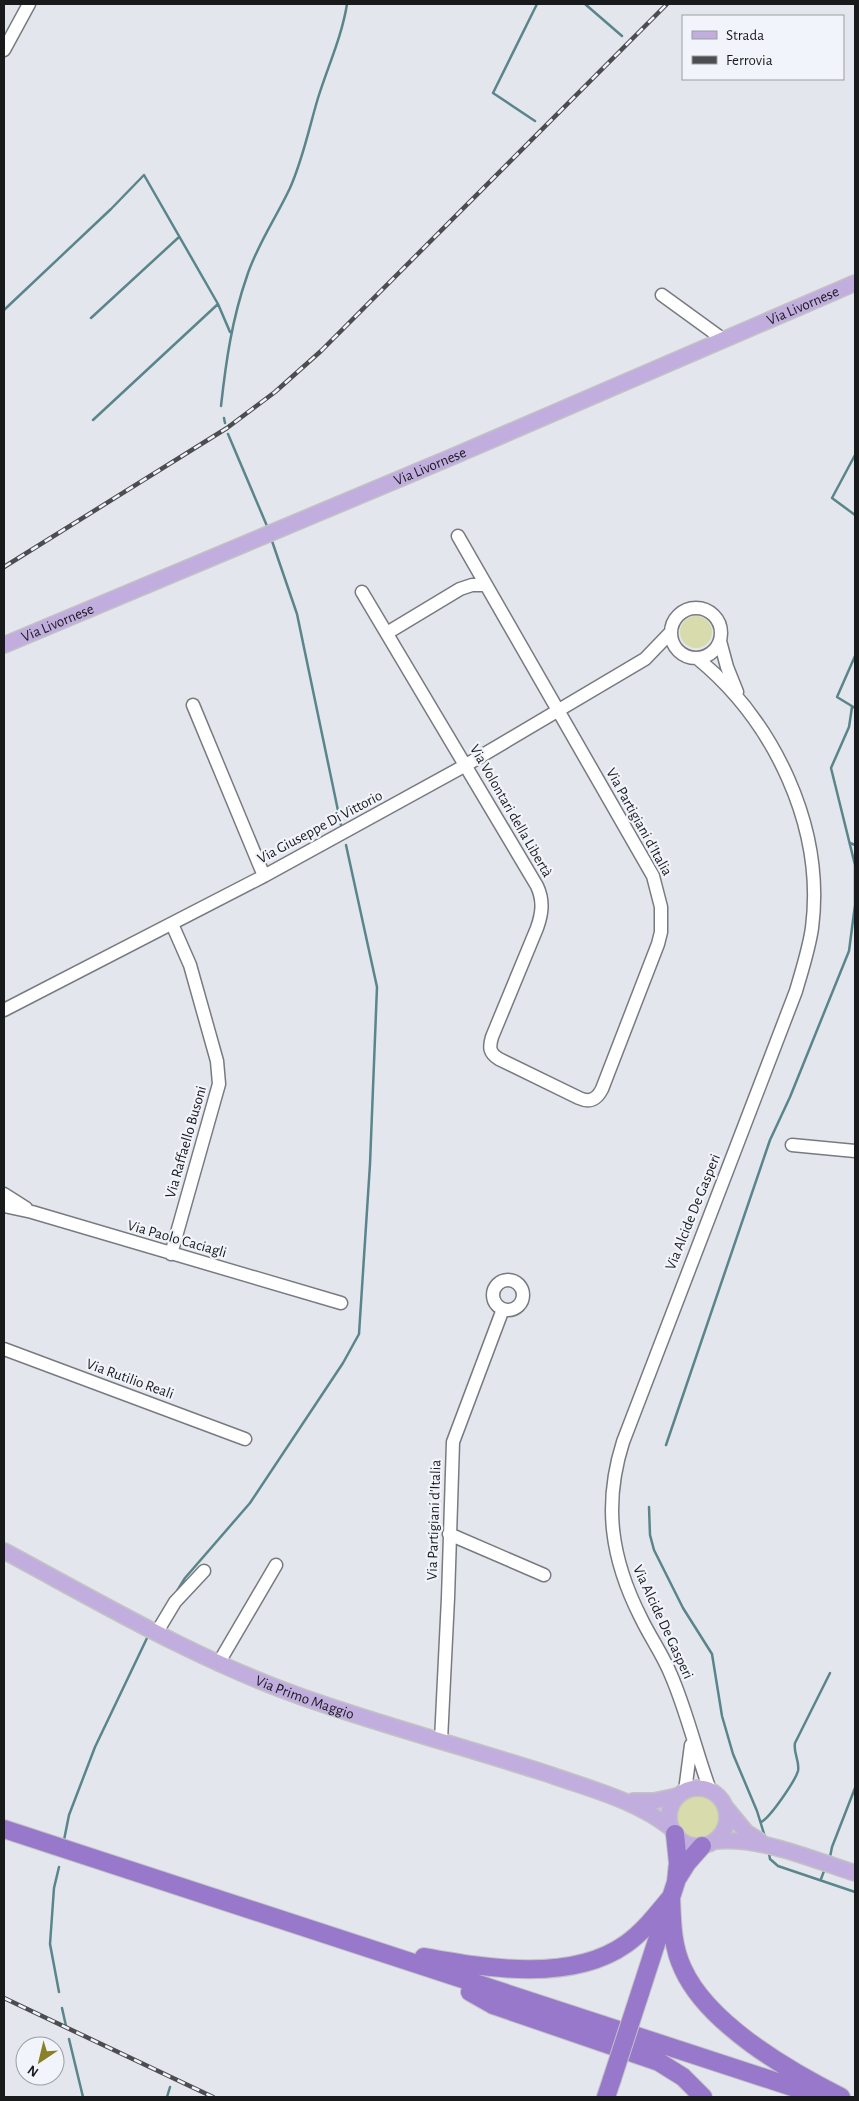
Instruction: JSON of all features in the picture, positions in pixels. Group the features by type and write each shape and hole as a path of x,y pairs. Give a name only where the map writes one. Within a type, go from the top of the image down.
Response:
{"highway":[{"path":"4,1829 823,2097"},
{"path":"606,2097 673,1890 678,1863 673,1831"},
{"path":"4,1839 792,2097"},
{"path":"366,1948 462,1964 528,1970 572,1965 600,1957 624,1945 645,1928 673,1890 687,1863 709,1844"},
{"path":"673,1890 673,1937 683,1969 707,2005 734,2030 766,2054 814,2084 841,2097"},
{"path":"470,1992 493,2005 659,2062 683,2077 703,2097"}],"main road":[{"name":"Via Livornese","path":"4,645 855,283"},
{"name":"Via Primo Maggio","path":"4,1551 218,1664 302,1697 624,1800 647,1810 673,1831"},
{"path":"770,1846 746,1832 717,1794 710,1790 697,1788 681,1794 670,1811 673,1831 687,1844 749,1841 855,1873"},
{"name":"Via Primo Maggio","path":"624,1800 654,1801 681,1794"},
{"path":"709,1844 726,1827 727,1809"}],"street":[{"path":"4,50 29,4"},
{"path":"662,295 724,340"},
{"name":"Via Partigiani d'Italia","path":"458,536 653,876 661,907 661,932 658,944 602,1088 596,1098 591,1101 579,1098 499,1059"},
{"path":"387,633 460,588 468,585 486,584"},
{"name":"Via Volontari della Libertà","path":"362,592 537,886 541,898 541,914 537,928 491,1042 491,1052 499,1059"},
{"path":"688,608 704,608 716,617 720,624 720,641 715,650 710,654 697,658 687,656 680,652 673,643 671,632 676,617 688,608"},
{"name":"Via Giuseppe Di Vittorio","path":"4,1010 264,876 466,765 645,659 671,632"},
{"name":"Via Alcide De Gasperi","path":"720,641 741,702"},
{"name":"Via Giuseppe Di Vittorio","path":"645,659 680,652"},
{"name":"Via Alcide De Gasperi","path":"697,658 716,674 741,702 782,767 804,820 810,843 814,885 812,928 788,1014 623,1442 616,1467 612,1503 612,1528 620,1573 641,1619 670,1672 684,1705 692,1737 710,1790"},
{"path":"193,705 264,876"},
{"name":"Via Raffaello Busoni","path":"171,1254 219,1084 217,1061 190,965 172,924"},
{"path":"792,1145 855,1151"},
{"path":"4,1194 32,1212"},
{"name":"Via Paolo Caciagli","path":"4,1206 32,1212 341,1303"},
{"name":"Via Partigiani d'Italia","path":"440,1740 455,1435 503,1309"},
{"name":"Via Rutilio Reali","path":"4,1350 245,1439"},
{"path":"449,1534 544,1576"},
{"path":"218,1664 276,1565"},
{"path":"157,1632 175,1602 204,1571"},
{"name":"Via Alcide De Gasperi","path":"681,1794 692,1737"}],"green space":[{"path":"696,616 708,620 712,632 708,644 696,648 684,644 680,632 684,620"},
{"path":"698,1792 707,1794 718,1803 723,1817 721,1826 712,1837 698,1842 689,1840 678,1831 673,1817 675,1808 684,1797"}],"waterway":[{"path":"221,406 230,340 242,292 256,253 295,177 345,16 347,4"},
{"path":"535,121 493,93 537,4"},
{"path":"585,4 622,36"},
{"path":"4,310 111,209 144,175 218,304 230,332"},
{"path":"91,318 179,237"},
{"path":"93,420 218,304"},
{"path":"224,418 225,423"},
{"path":"228,434 267,526"},
{"path":"855,455 832,498 855,515"},
{"path":"272,541 297,614 341,825"},
{"path":"855,656 837,697 855,708"},
{"path":"666,1445 770,1140 790,1097 849,951 855,905 855,865 831,768 849,727 852,707"},
{"path":"850,843 855,845"},
{"path":"177,1591 185,1578 250,1503 343,1363 359,1334 370,1164 377,987 346,845"},
{"path":"649,1507 650,1535 654,1550 683,1608 712,1654 722,1716 733,1754 757,1811 765,1837"},
{"path":"64,1840 69,1815 95,1747 148,1636"},
{"path":"761,1822 776,1807 796,1776 798,1764 795,1743 830,1673"},
{"path":"830,1857 832,1847 855,1788"},
{"path":"769,1853 770,1859 778,1866 855,1892"},
{"path":"59,1867 54,1888 50,1944 59,1992"},
{"path":"821,1879 824,1871"},
{"path":"62,2008 66,2026"},
{"path":"69,2039 83,2097"},
{"path":"167,2097 170,2087"}],"railway":[{"path":"4,567 227,428 275,392 321,351 667,4"},
{"path":"4,1998 213,2097"}]}
